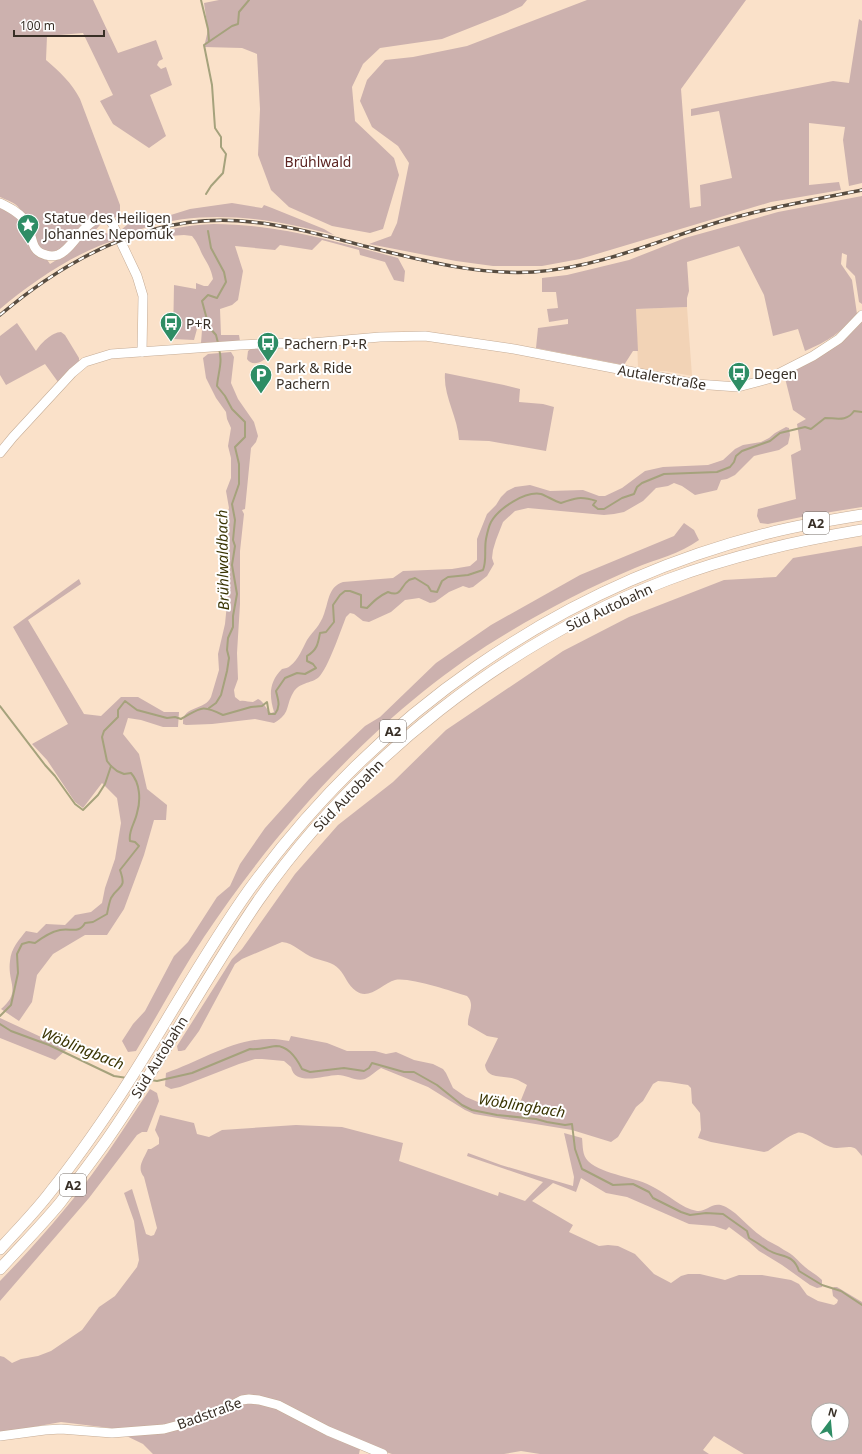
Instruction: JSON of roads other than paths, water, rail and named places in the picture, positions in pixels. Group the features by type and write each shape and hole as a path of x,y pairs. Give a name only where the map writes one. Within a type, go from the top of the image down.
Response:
{"highway":[{"name":"Süd Autobahn","path":"0,1249 50,1194 92,1137 248,891 289,839 342,779 400,725 450,685 492,655 557,616 614,588 664,567 751,538 862,515"},
{"name":"Süd Autobahn","path":"0,1269 58,1205 105,1142 162,1055 210,974 260,900 304,841 352,788 408,736 494,671 564,628 621,600 667,580 713,564 774,546 862,530"}],"main road":[{"path":"0,203 18,213 26,222 36,250 44,255 50,256 59,255 69,247 95,220 104,219 111,221 137,276 143,296 142,352"},
{"name":"Autalerstraße","path":"0,453 72,373 85,362 111,354 277,343 300,344 398,336 425,336 442,337 514,349 696,384 738,387 768,379 812,356 840,338 862,315"},
{"name":"Badstraße","path":"0,1436 53,1430 112,1433 164,1429 194,1421 225,1409 242,1400 249,1399 278,1405 328,1431 383,1454"}],"waterway":[{"path":"201,0 208,29 209,41"},
{"name":"Brühlwaldbach","path":"206,194 223,173 226,154 221,147 221,137 215,128 212,85 204,45 232,26 238,24 239,12 249,0"},
{"name":"Brühlwaldbach","path":"208,231 211,248 224,272 226,282 217,298 208,295 202,301 209,327 216,335 218,343"},
{"name":"Brühlwaldbach","path":"209,708 216,703 221,695 229,658 227,650 228,638 233,627 233,616 237,594 232,565 235,546 233,540 235,520 232,504 239,484 239,464 235,447 245,437 245,422 232,409 225,396 217,386 220,363 219,349"},
{"path":"0,1016 11,1005 18,973 17,954 22,944 29,942 35,943 56,931 77,930 85,923 93,922 107,914 111,898 121,886 123,881 120,870 139,846 135,842 130,841 131,830 139,803 138,787 131,773 124,774 117,771 107,761 102,737 104,731 118,717 118,710 125,701 137,710 167,718 175,717 181,719 201,709 210,709 223,715 251,707 262,706 267,702 269,714 275,714 278,706 276,691 285,678 297,673 305,674 316,668 313,664 307,661 307,656 316,646 320,633 326,632 334,622 333,605 340,595 345,591 350,591 361,595 361,607 367,608 388,592 396,594 410,579 415,578 428,586 431,591 437,592 442,581 448,577 468,575 483,570 485,562 486,539 491,522 506,506 520,498 528,495 541,494 561,503 574,499 586,498 596,501 593,505 598,509 604,509 622,498 634,494 637,487 642,483 664,474 717,472 730,467 736,456 742,451 770,441 780,433 805,427 811,429 825,418 845,418 854,411 862,412"},
{"path":"0,706 75,804 83,810 98,795 105,784 111,766"},
{"name":"Wöblingbach","path":"0,1024 11,1031 49,1045 114,1076 127,1078"},
{"name":"Wöblingbach","path":"151,1080 157,1081 192,1073 250,1049 276,1046 284,1048 288,1051 295,1057 302,1069 310,1072 344,1068 364,1071 369,1068 372,1063 404,1072 414,1072 437,1085 462,1105 472,1110 497,1115 536,1119 565,1125 572,1124 575,1149 582,1169 613,1185 633,1184 649,1192 653,1198 690,1215 706,1213 723,1214 747,1231 749,1238 768,1250 793,1261 799,1271 822,1285 841,1291 862,1305"}],"railway":[{"path":"0,315 27,293 86,256 117,242 149,231 183,223 217,220 283,226 412,258 451,266 492,271 533,272 556,270 601,260 624,254 730,219 787,205 862,190"}],"place":[{"name":"Statue des Heiligen Johannes Nepomuk","path":"28,244"},
{"name":"P+R","path":"171,342"},
{"name":"Pachern P+R","path":"268,362"},
{"name":"Degen","path":"739,392"},
{"name":"Park & Ride Pachern","path":"261,394"}],"park label":[{"name":"Brühlwald","path":"318,161"}]}
